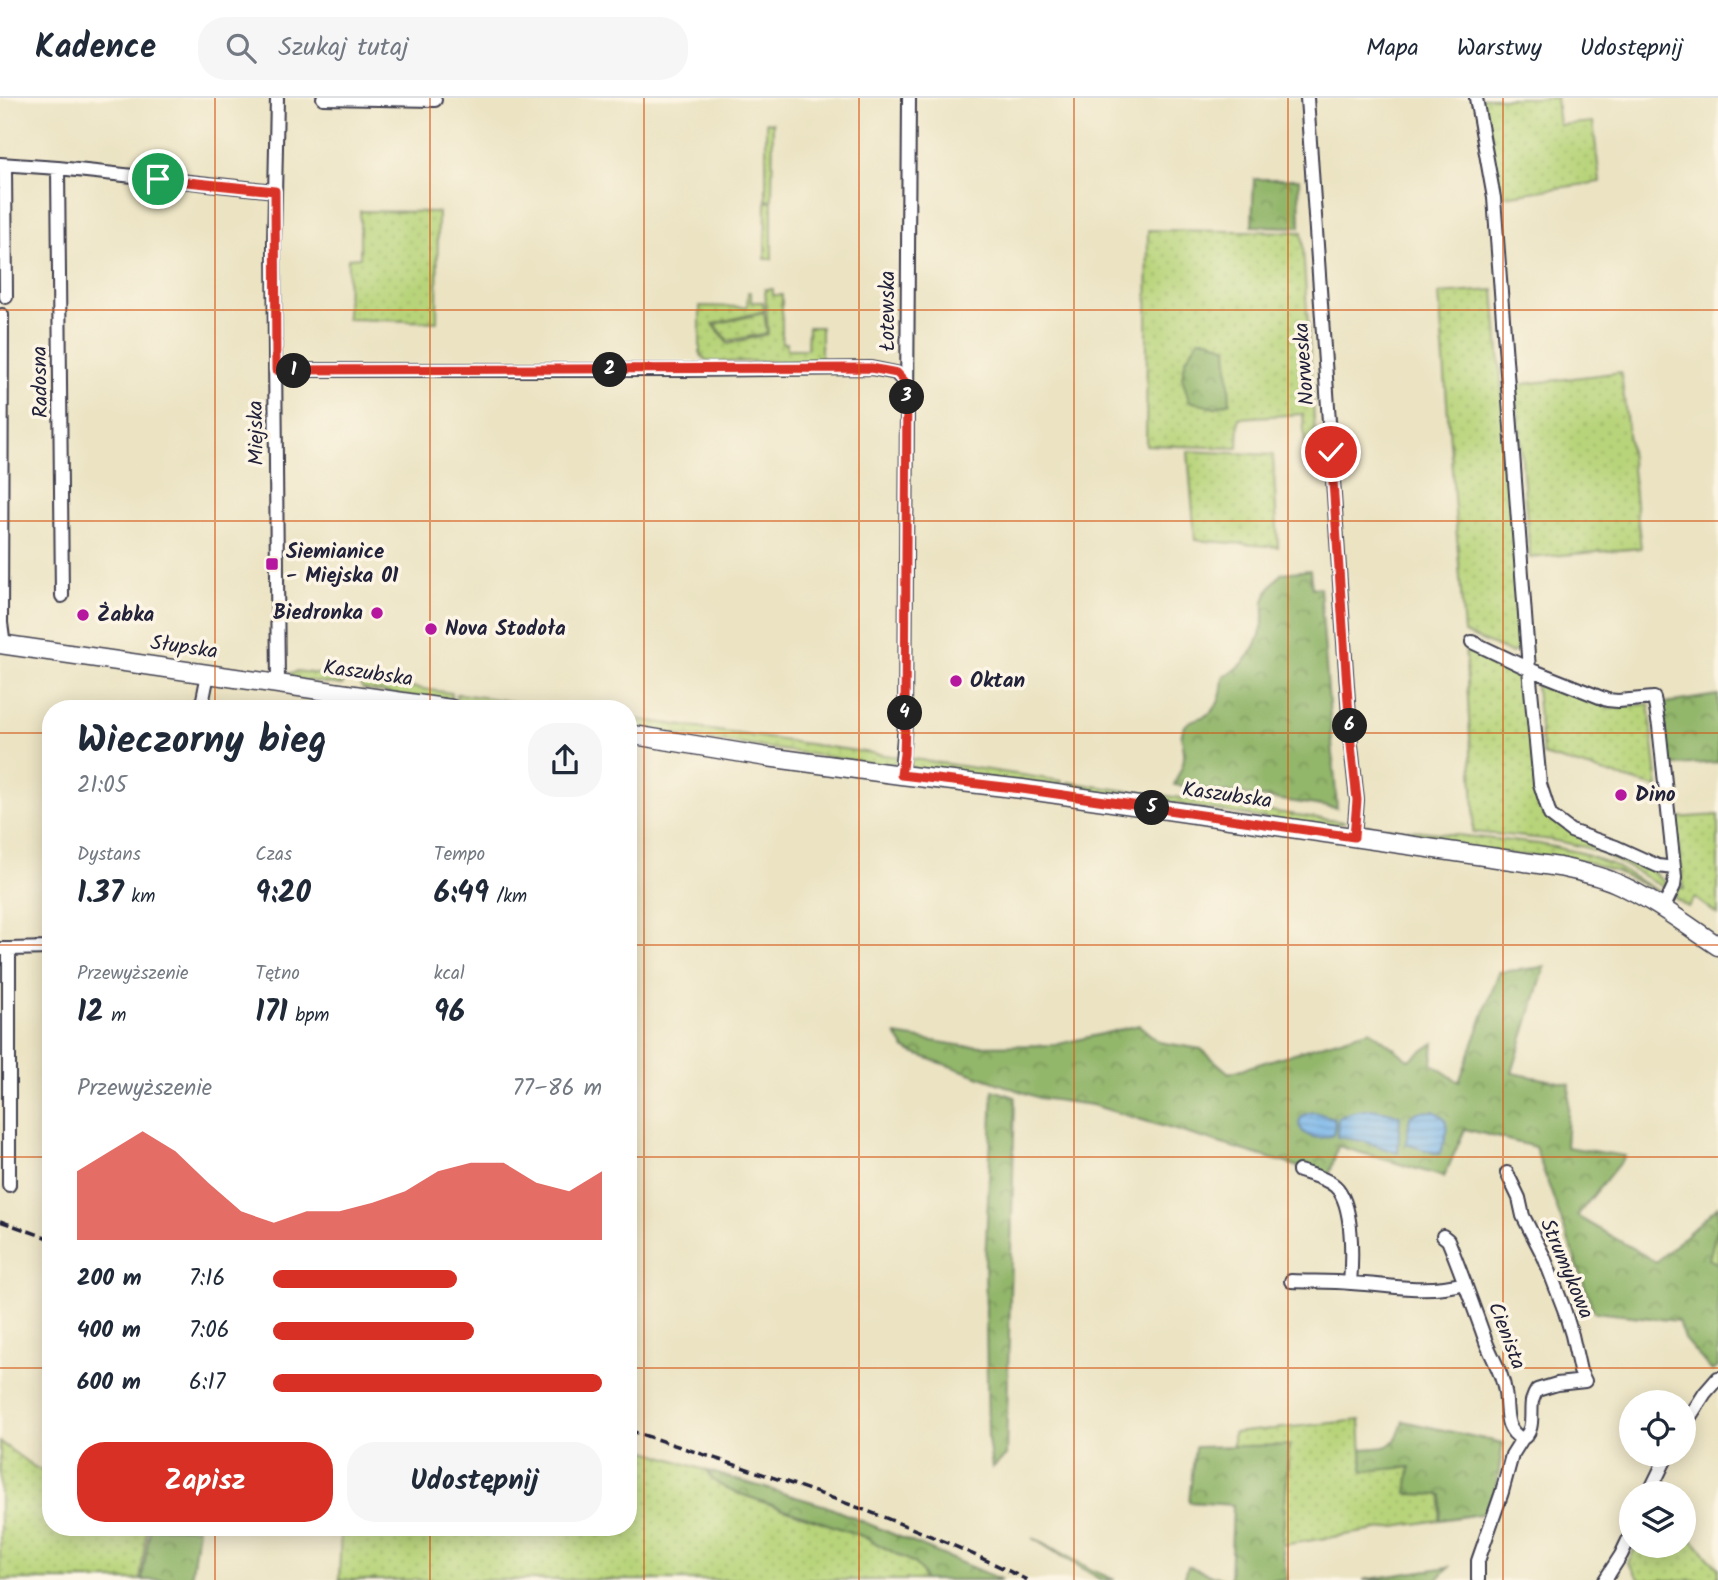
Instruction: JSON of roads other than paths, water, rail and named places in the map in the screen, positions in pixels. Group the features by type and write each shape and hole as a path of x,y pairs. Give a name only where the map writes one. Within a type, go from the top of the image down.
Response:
{"main road":[{"name":"Słupska","path":"2,644 278,684"},
{"name":"Kaszubska","path":"278,684 389,700"},
{"name":"Kaszubska","path":"637,735 767,757 1022,789 1577,870 1615,882 1663,909 1718,946"}],"street":[{"name":"Miejska","path":"277,98 275,191 278,684"},
{"path":"323,98 435,100"},
{"name":"Łotewska","path":"901,775 905,723 909,98"},
{"name":"Norweska","path":"1307,98 1357,800 1354,837"},
{"path":"1476,98 1494,198 1528,669 1540,784 1550,814 1571,831 1658,866 1674,868"},
{"path":"6,297 3,165 275,191"},
{"name":"Radosna","path":"58,169 62,596"},
{"path":"2,315 2,644"},
{"path":"276,370 871,368 897,373 907,384"},
{"path":"1472,642 1528,669 1607,700 1654,698 1660,726 1674,868 1674,886 1663,909"},
{"path":"203,700 208,674"},
{"path":"9,1185 5,1168 5,949 42,948"},
{"path":"1299,1171 1335,1185 1339,1191 1351,1232 1350,1283"},
{"name":"Strumykowa","path":"1507,1173 1564,1309 1580,1371 1586,1381"},
{"name":"Cienista","path":"1443,1236 1448,1240 1487,1345 1502,1377 1510,1430 1522,1439"},
{"name":"Cienista","path":"1291,1281 1420,1289 1447,1288 1465,1283"},
{"path":"1696,1407 1718,1378"},
{"name":"Cienista","path":"1478,1580 1478,1560 1512,1455 1531,1427 1532,1400 1537,1390 1557,1384 1586,1381"},
{"path":"1605,1580 1619,1558"}],"water":[{"path":"1371,1109 1400,1116 1398,1153 1363,1141 1337,1137 1338,1118"},
{"path":"1434,1111 1446,1122 1444,1141 1439,1154 1406,1144 1410,1116 1418,1112"},
{"path":"1314,1112 1334,1118 1333,1135 1313,1137 1301,1130 1301,1119"}],"railway":[{"path":"0,1221 42,1236"},
{"path":"637,1433 881,1516 1027,1580"}],"place":[{"name":"Siemianice - Miejska 01","path":"272,564"},
{"name":"Biedronka","path":"377,613"},
{"name":"Żabka","path":"83,615"},
{"name":"Nova Stodoła","path":"431,629"},
{"name":"Oktan","path":"956,681"},
{"name":"Dino","path":"1621,795"}]}
